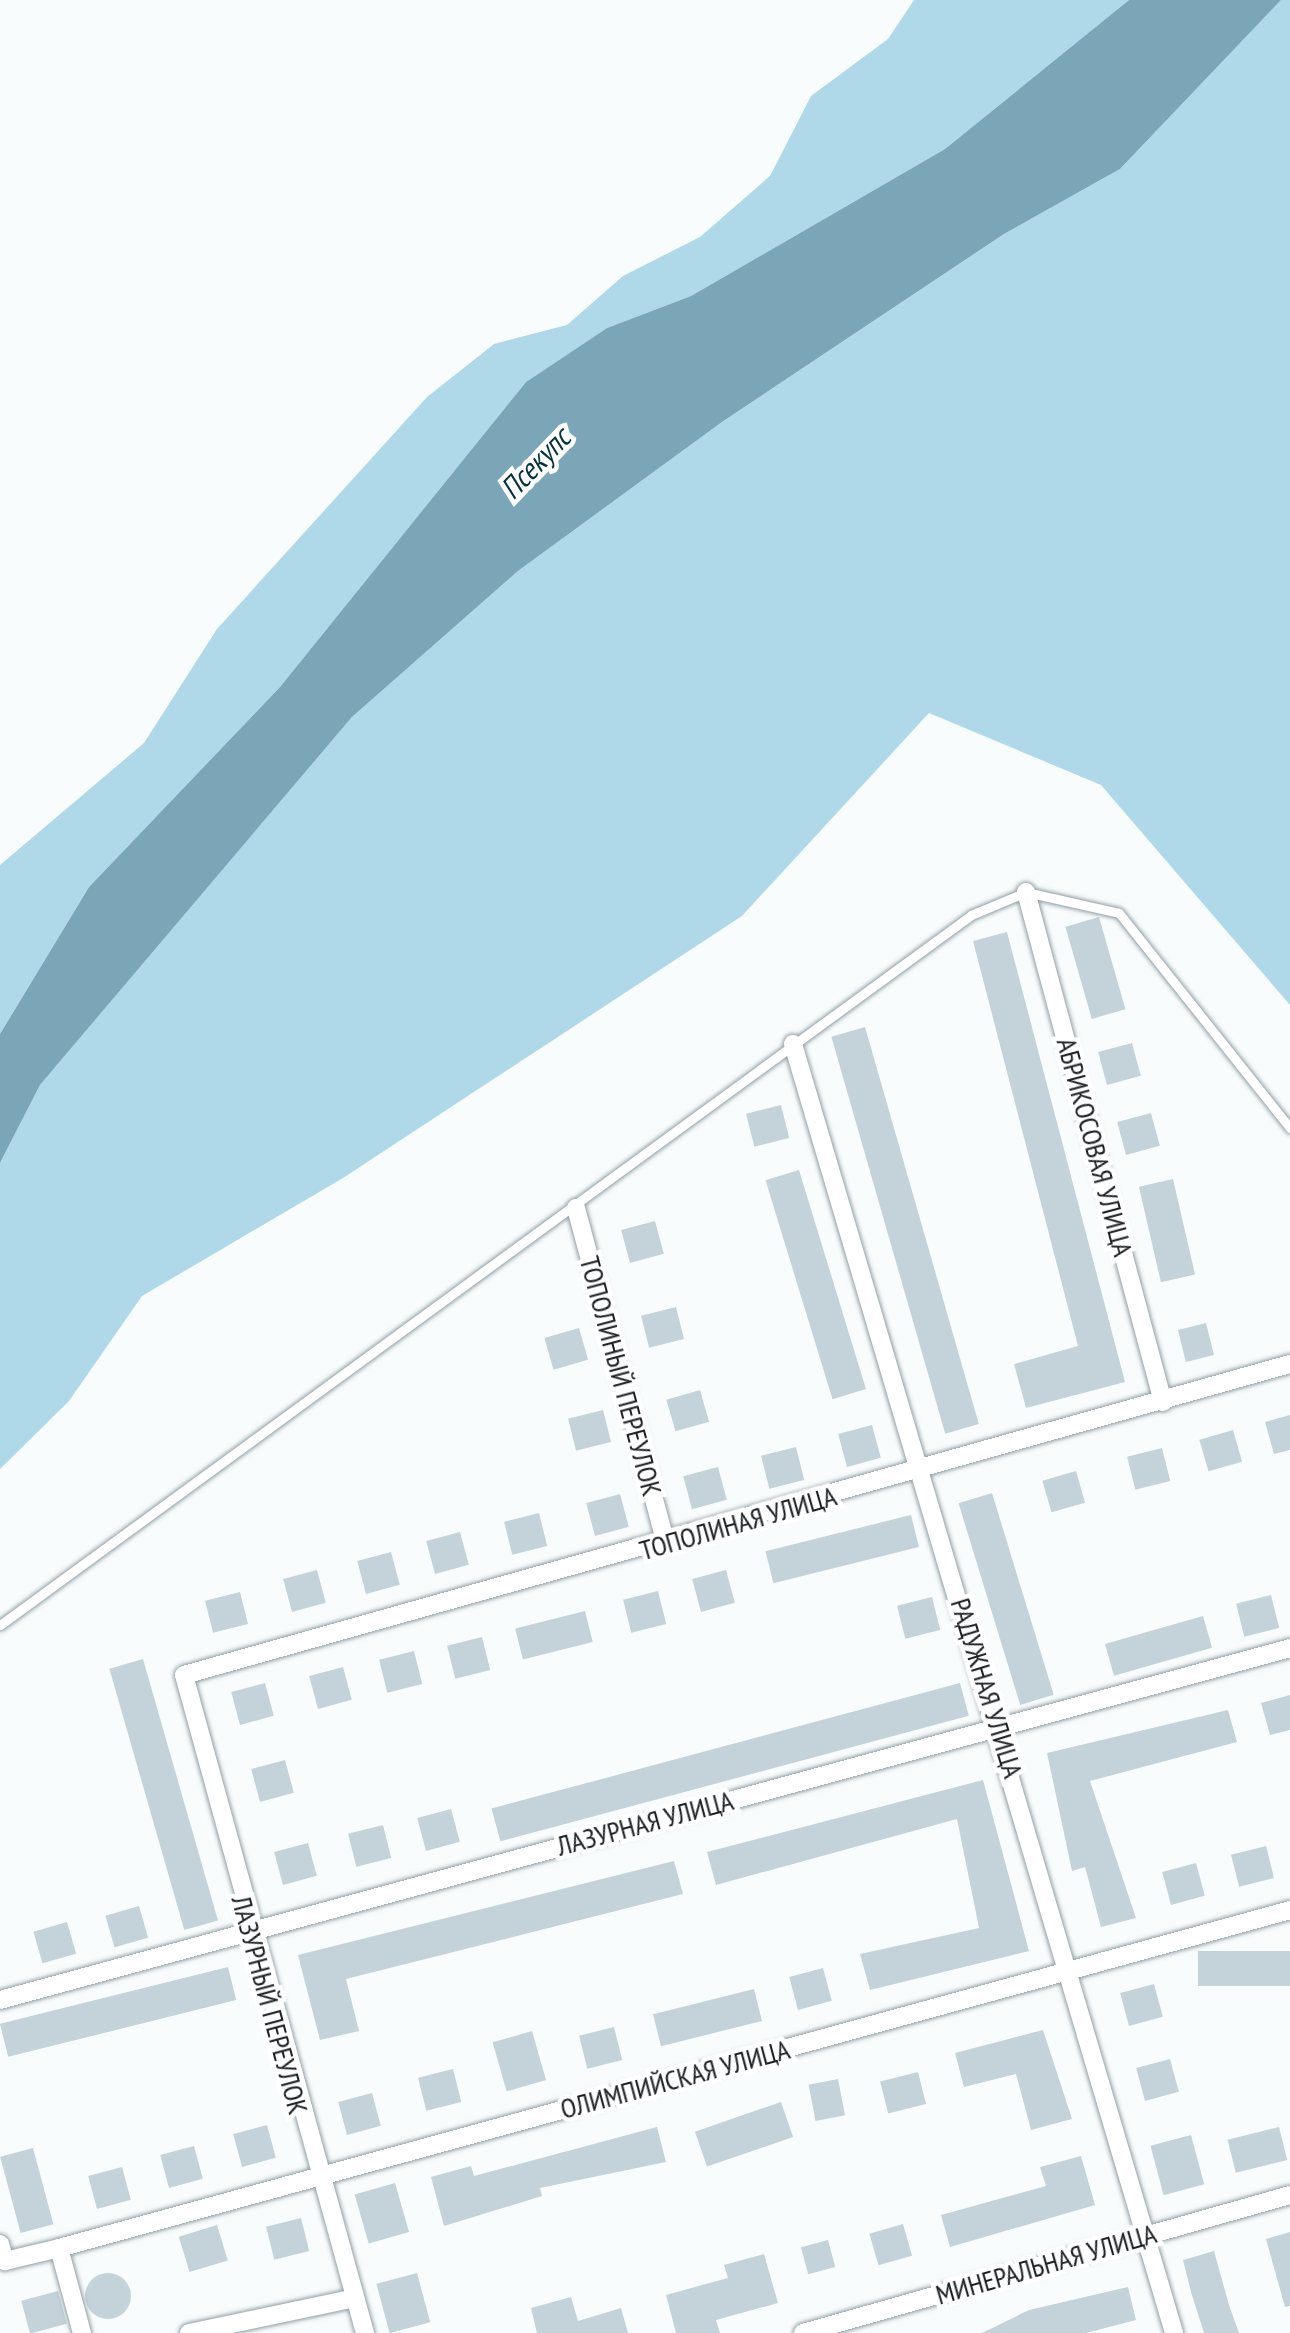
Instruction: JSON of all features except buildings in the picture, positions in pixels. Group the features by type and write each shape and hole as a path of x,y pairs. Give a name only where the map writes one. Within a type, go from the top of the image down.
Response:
{"street":[{"name":"АБРИКОСОВАЯ УЛИЦА","path":"1026,892 1163,1402"},
{"name":"РАДУЖНАЯ УЛИЦА","path":"793,1044 1072,1973 1143,2236 1174,2333"},
{"name":"ТОПОЛИНЫЙ ПЕРЕУЛОК","path":"576,1208 666,1544"},
{"name":"ТОПОЛИНАЯ УЛИЦА","path":"184,1675 666,1544 1290,1364"},
{"name":"ЛАЗУРНАЯ УЛИЦА","path":"0,2000 1290,1648"},
{"name":"ЛАЗУРНЫЙ ПЕРЕУЛОК","path":"184,1675 315,2174 366,2333"},
{"name":"ОЛИМПИЙСКАЯ УЛИЦА","path":"0,2244 5,2261 60,2248 315,2174 1072,1973 1290,1910"},
{"name":"МИНЕРАЛЬНАЯ УЛИЦА","path":"803,2333 1290,2195"},
{"path":"60,2248 82,2333"},
{"path":"190,2333 354,2298"}],"lane":[{"path":"0,1625 576,1208 971,915 1026,892 1119,913 1290,1128"}],"shaded area":[{"path":"914,0 1129,0 945,149 691,296 607,328 526,382 280,687 89,887 0,1034 0,865 144,743 217,629 427,397 494,344 567,325 623,276 700,237 770,176 811,96 888,39"},
{"path":"1281,0 1290,0 1290,1005 1101,785 929,713 742,916 343,1178 142,1296 69,1401 0,1469 0,1163 40,1085 352,717 518,571 722,422 1004,234 1120,169"}],"water":[{"name":"Псекупс","path":"1129,0 1281,0 1120,169 1004,234 722,422 518,571 352,717 40,1085 0,1163 0,1034 89,887 280,687 526,382 607,328 691,296 945,149"}]}
